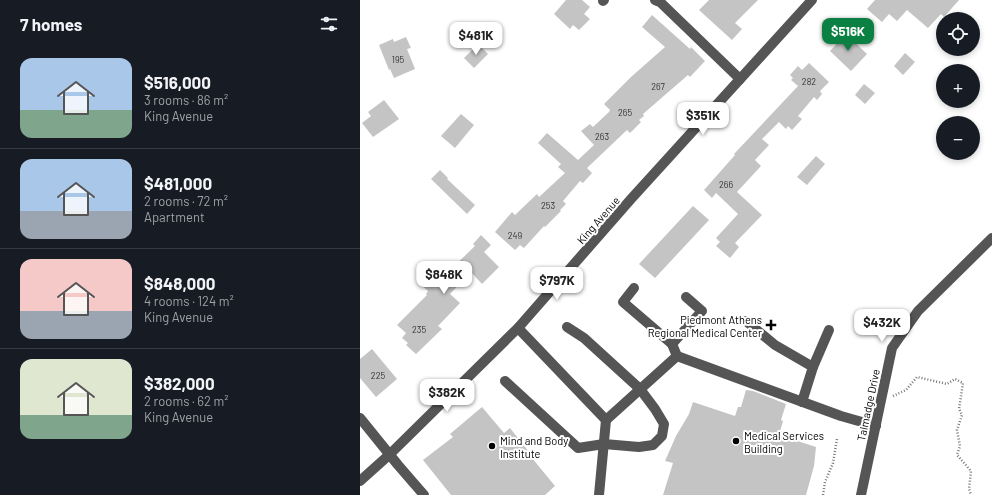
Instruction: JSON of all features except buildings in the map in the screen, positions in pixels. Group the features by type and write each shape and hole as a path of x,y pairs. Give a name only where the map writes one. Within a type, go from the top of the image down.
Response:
{"street":[{"path":"655,0 660,2 740,79"},
{"name":"King Avenue","path":"360,481 389,455 518,328 631,200 812,0"},
{"name":"Talmadge Drive","path":"861,495 892,348 918,311 992,238"},
{"path":"634,288 622,302 672,344 677,356 841,416 876,426"},
{"path":"672,344 702,311 686,297"},
{"path":"746,321 775,345 813,368"},
{"path":"505,381 578,448 604,444 639,447 653,445 662,436 664,424 655,409 640,389 584,338 568,327"},
{"path":"518,328 606,420"},
{"path":"802,402 813,368 829,330"},
{"path":"599,495 606,420 677,356"},
{"path":"360,418 389,455 424,495"}],"path":[{"path":"881,401 906,390 917,377 947,384 955,379 963,383 959,409 962,415 957,430 960,446 957,455 971,471 969,489 971,495"},
{"path":"823,495 824,482 833,463 837,439"}],"place":[{"name":"Piedmont Athens Regional Medical Center","path":"771,325"},
{"name":"Medical Services Building","path":"736,441"},
{"name":"Mind and Body Institute","path":"492,446"}]}
